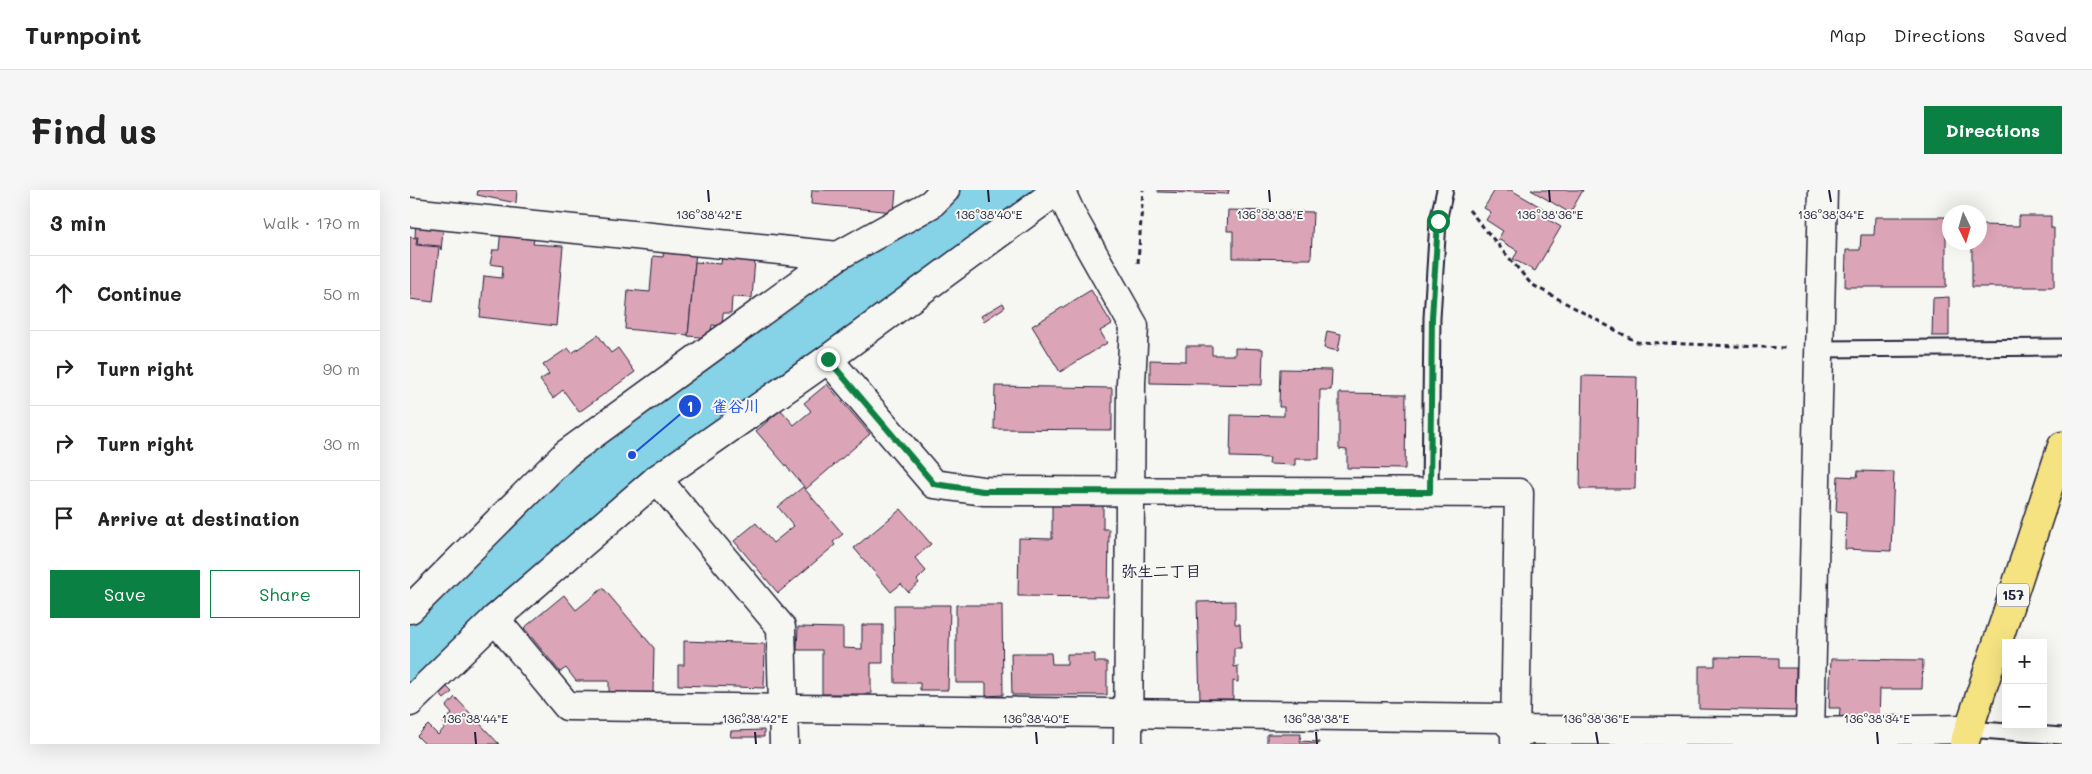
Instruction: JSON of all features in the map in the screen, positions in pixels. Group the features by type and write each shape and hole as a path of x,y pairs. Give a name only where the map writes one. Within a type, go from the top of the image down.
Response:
{"highway":[{"name":"157","path":"1966,737 2062,446"}],"street":[{"path":"410,609 566,454 838,256 931,204 946,190"},
{"path":"410,702 495,619 656,479 828,359 1059,190 1134,326 1130,491 1128,744"},
{"path":"1810,732 1822,190"},
{"path":"410,212 838,256"},
{"path":"828,359 934,484 983,491 1519,493 1515,737"},
{"path":"656,479 782,627 784,744"},
{"path":"495,619 567,706 1503,718 1515,737"},
{"path":"1515,737 1810,732 1966,737"}],"lane":[{"path":"1430,492 1432,318 1438,221 1444,193"},
{"path":"1819,349 2062,347"},
{"path":"1966,737 2062,736"}],"path":[{"path":"1138,268 1143,190"},
{"path":"1444,193 1467,207 1531,284 1637,342 1819,349"}],"building":[{"path":"478,190 517,190 516,203 477,195"},
{"path":"812,190 896,190 894,212 811,204"},
{"path":"1158,190 1229,190 1228,194 1158,192"},
{"path":"1495,190 1511,190 1546,210 1542,216 1561,227 1535,271 1513,259 1518,251 1498,239 1503,231 1486,220 1491,212 1484,208"},
{"path":"1531,190 1583,190 1570,213"},
{"path":"1228,210 1313,212 1311,259 1233,258 1233,231 1227,231"},
{"path":"2019,216 2051,216 2051,228 2054,228 2054,287 1972,287 1972,250 1987,250 1987,225 2019,226"},
{"path":"1875,217 1942,217 1942,250 1946,250 1946,287 1845,287 1846,250 1860,250 1861,235 1874,235"},
{"path":"416,219 444,222 441,250 440,246 417,244 418,237 415,237"},
{"path":"501,228 535,234 533,244 563,246 556,326 480,317 484,276 502,278 503,266 490,264 493,250 499,250"},
{"path":"410,237 417,238 416,245 439,247 433,302 410,299"},
{"path":"664,248 696,251 688,335 625,329 628,290 650,292 653,256 663,257"},
{"path":"722,256 755,259 752,298 732,297 731,313 723,313 722,326 712,325 710,338 688,336 695,262 721,264"},
{"path":"1091,290 1112,324 1100,331 1107,343 1060,372 1032,326"},
{"path":"1949,297 1949,336 1932,336 1933,298"},
{"path":"1003,303 1005,307 984,321 981,316"},
{"path":"1327,331 1341,334 1338,351 1324,348"},
{"path":"598,335 611,353 618,348 635,372 579,412 563,390 553,398 540,380 549,374 543,365 568,348 572,353"},
{"path":"1186,346 1212,346 1212,355 1235,355 1235,348 1263,349 1262,385 1150,383 1150,360 1186,361"},
{"path":"1280,369 1332,370 1331,390 1320,390 1319,459 1295,459 1295,465 1269,464 1270,458 1230,457 1231,415 1284,416 1284,407 1279,407"},
{"path":"1582,376 1637,377 1635,489 1580,489"},
{"path":"827,384 870,434 806,489 756,431 781,410 794,425 811,411 804,403"},
{"path":"995,386 1112,388 1112,430 994,429"},
{"path":"1339,393 1406,394 1405,469 1347,468 1347,450 1339,449"},
{"path":"1858,471 1894,472 1891,551 1845,549 1846,512 1836,511 1838,476 1857,477"},
{"path":"803,487 843,534 833,542 835,545 778,593 734,541 756,523 773,543 794,526 778,507"},
{"path":"1052,504 1103,504 1103,529 1109,529 1108,597 1018,596 1019,538 1052,539"},
{"path":"901,509 931,544 915,558 926,571 917,580 919,583 908,592 901,584 891,592 854,548"},
{"path":"603,588 654,648 653,693 609,692 609,681 576,681 566,668 560,672 524,628 564,595 576,610"},
{"path":"1235,601 1235,624 1240,624 1241,648 1234,648 1234,667 1238,666 1238,682 1233,681 1233,699 1200,699 1197,602"},
{"path":"894,605 950,605 948,690 920,690 920,683 895,683"},
{"path":"956,605 1002,605 1003,695 986,696 986,683 956,683"},
{"path":"862,625 883,625 883,663 871,663 871,694 822,694 822,650 797,650 798,627 843,628 843,648 862,649"},
{"path":"684,641 765,644 764,688 678,685 678,665 684,665"},
{"path":"1011,653 1051,653 1052,664 1067,664 1067,654 1095,654 1095,662 1107,662 1107,695 1012,695"},
{"path":"1715,657 1779,658 1779,668 1796,668 1796,711 1699,709 1699,666 1715,666"},
{"path":"1831,659 1923,660 1922,689 1880,689 1879,722 1839,722 1840,708 1829,708"},
{"path":"444,684 452,692 444,699 437,691"},
{"path":"455,697 499,744 425,744 417,736 428,725 438,735 446,726 443,722 452,714 446,707"},
{"path":"764,730 764,737 730,737 731,731"},
{"path":"1267,734 1301,734 1300,741 1319,742 1319,744 1267,744"}],"waterway":[{"path":"410,648 548,519 632,455 844,304 925,257 1009,190"}],"place":[{"name":"雀谷川","path":"632,455"}],"district":[{"name":"弥生二丁目","path":"1161,571"}],"route":[{"path":"828,359 934,484 983,491 1430,492 1432,318 1438,221"}]}
